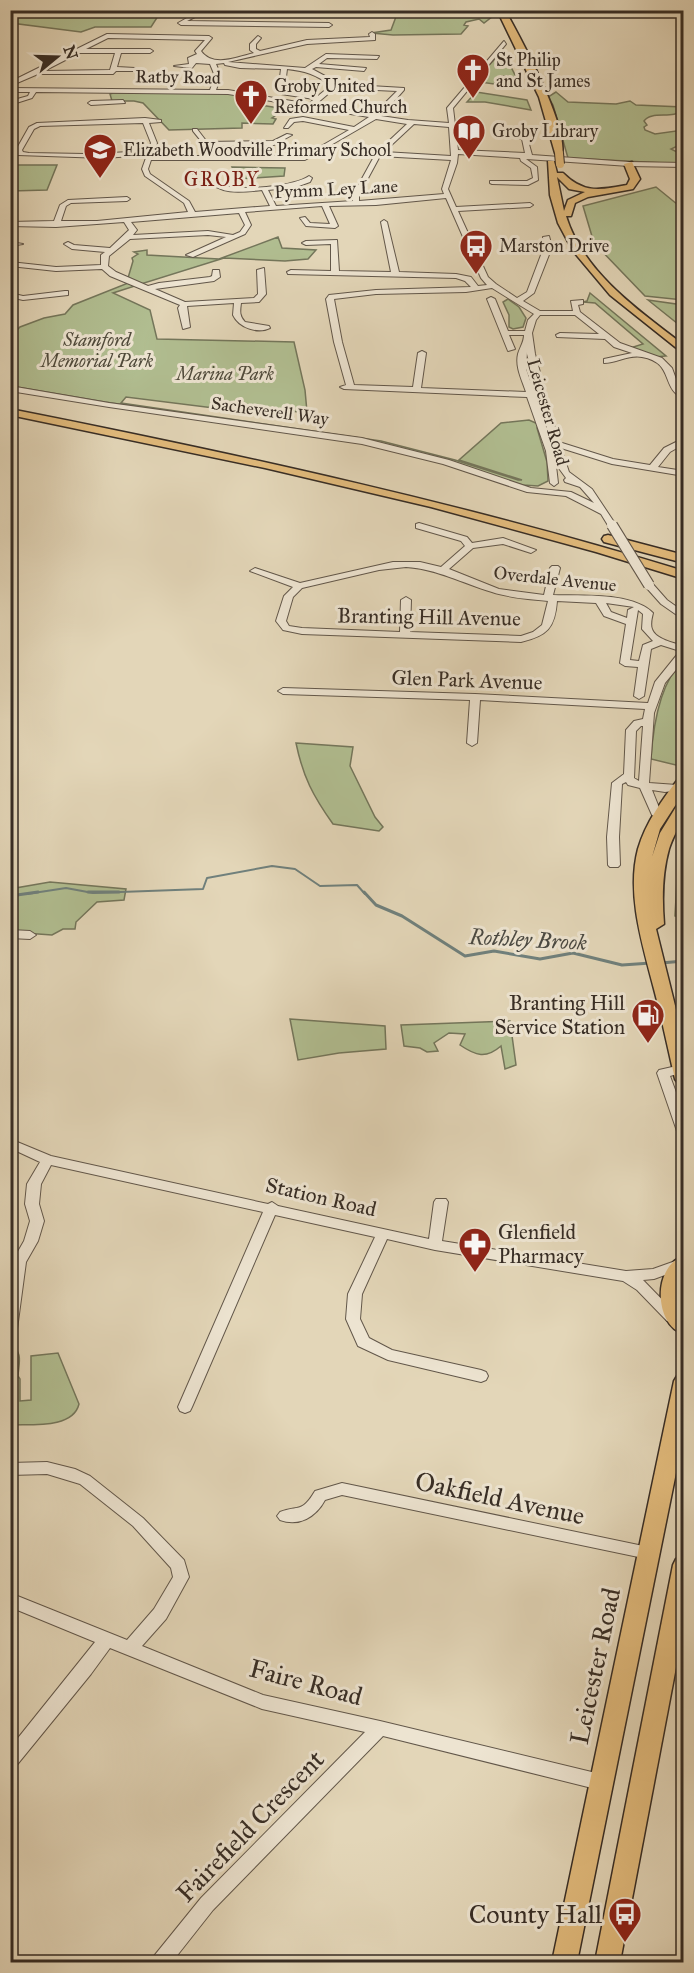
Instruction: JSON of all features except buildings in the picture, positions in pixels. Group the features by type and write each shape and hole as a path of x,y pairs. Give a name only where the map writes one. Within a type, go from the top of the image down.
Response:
{"highway":[{"path":"494,10 542,116 554,152"},
{"path":"501,10 553,122 555,207 566,233 580,256 603,282 629,307 684,351"},
{"path":"504,43 505,30"},
{"path":"555,164 560,176 568,214 581,242 611,280 684,342"},
{"path":"568,214 571,202 575,199 625,190 634,184 635,179 629,164"},
{"path":"560,176 572,187 605,192"},
{"path":"10,408 192,444 438,499 558,530 684,568"},
{"path":"10,412 303,473 488,518 584,544 684,575"},
{"path":"438,499 488,508 684,559"},
{"path":"488,518 590,550 684,586"},
{"path":"680,785 661,810 646,842 642,873 644,911 684,1037"},
{"path":"656,944 658,936 654,891 657,862 673,821 684,806"},
{"path":"664,975 682,1074"},
{"path":"682,1263 672,1282 670,1297 684,1342"},
{"name":"Leicester Road","path":"564,1962 684,1381"},
{"path":"607,1962 684,1565"}],"street":[{"path":"176,36 181,23 186,18 207,10"},
{"path":"181,23 329,25"},
{"path":"223,63 307,42 373,39 372,34"},
{"path":"10,87 107,36 209,38 198,51 199,55"},
{"path":"259,39 253,44 253,50 260,54"},
{"path":"504,43 452,103 449,110 455,155 446,189 447,196 484,278 493,286 538,313 577,313 598,328 605,337 638,354 659,360 668,368 670,380 679,398"},
{"path":"76,51 150,51"},
{"path":"114,69 118,51"},
{"path":"194,62 191,58 199,55"},
{"path":"199,55 213,63 218,76 212,92"},
{"path":"306,70 326,56 377,57"},
{"path":"159,120 37,122 31,128 19,150 20,154 88,156 305,158 376,117 402,90 334,86 317,73 306,70 194,62"},
{"path":"177,66 192,66 194,62"},
{"path":"316,65 364,69"},
{"path":"282,85 284,68"},
{"path":"36,73 109,73 114,69 133,69"},
{"path":"310,106 334,86"},
{"path":"10,87 74,89"},
{"name":"Ratby Road","path":"10,87 34,91 212,92 376,117 451,125"},
{"path":"10,103 30,98 34,91"},
{"path":"107,91 107,121"},
{"path":"284,94 293,93 321,98"},
{"path":"91,103 123,102"},
{"path":"285,127 292,120 303,119 355,129"},
{"path":"145,120 154,143 145,169 147,175 187,202 192,214"},
{"path":"356,203 356,195 378,154 413,122"},
{"path":"195,130 211,149 208,157"},
{"path":"492,182 528,183 536,179 534,167 523,160 527,156 525,138 505,131"},
{"path":"207,144 271,143 290,135"},
{"path":"88,156 92,139"},
{"path":"378,154 527,156 629,164 684,165"},
{"path":"186,176 219,176"},
{"path":"208,176 214,183 228,189 296,185 313,178 299,178"},
{"path":"264,188 274,208"},
{"name":"Pymm Ley Lane","path":"10,224 56,225 447,196"},
{"path":"56,225 63,205 70,201 123,200"},
{"path":"303,218 308,225 335,226 325,205"},
{"path":"454,210 526,206"},
{"path":"190,255 243,232 248,225 240,210"},
{"path":"104,267 103,259 128,237 133,227 126,220"},
{"path":"384,222 395,273"},
{"path":"128,237 153,238 213,233 234,237"},
{"path":"518,301 530,293 548,247 547,237"},
{"path":"306,243 334,239 335,272"},
{"path":"70,247 111,250"},
{"path":"181,254 200,255"},
{"path":"10,271 14,265 66,269 104,267 113,274 184,304 256,300 262,294 261,270"},
{"path":"291,272 466,276 476,289"},
{"path":"147,289 218,276"},
{"path":"493,286 476,289 376,292 332,297 330,299 346,387 543,395"},
{"path":"10,295 24,303 65,293"},
{"name":"Leicester Road","path":"491,299 511,349"},
{"path":"238,302 237,315 240,323 248,327 266,328"},
{"path":"574,302 577,313"},
{"path":"184,304 182,308 186,327"},
{"name":"Leicester Road","path":"538,313 532,320 526,357 531,395 550,451 554,484"},
{"name":"Leicester Road","path":"504,333 528,336"},
{"path":"566,337 605,337"},
{"path":"417,391 422,353"},
{"path":"607,361 638,354"},
{"name":"Leicester Road","path":"526,357 543,395 554,443 566,474 599,502 649,585 664,602 684,617"},
{"name":"Sacheverell Way","path":"10,388 109,405 362,441 446,462 520,487 566,494"},
{"path":"651,469 667,450 684,440"},
{"path":"554,443 583,454"},
{"path":"559,457 574,453 583,454 684,474"},
{"name":"Sacheverell Way","path":"520,487 540,487 562,480 574,480"},
{"path":"554,484 555,490 566,494 580,492 584,487"},
{"name":"Leicester Road","path":"566,494 585,501 604,513"},
{"path":"419,526 464,539 470,546"},
{"path":"443,570 470,546 503,541 531,550"},
{"name":"Overdale Avenue","path":"298,586 380,567 406,564 443,570 483,587 509,594 600,601 642,608 648,614 649,633 662,641"},
{"path":"551,598 555,568"},
{"path":"255,571 298,586"},
{"name":"Branting Hill Avenue","path":"298,586 288,596 281,621 286,628 302,632 521,639 539,636 545,629 549,621 551,598"},
{"path":"405,636 406,600"},
{"path":"600,601 607,614 631,622"},
{"path":"633,610 625,663 642,664"},
{"path":"639,696 646,647 662,641 684,649"},
{"path":"673,821 661,810 645,785 648,722 651,706 664,675 684,653"},
{"name":"Glen Park Avenue","path":"283,691 475,697 651,706"},
{"path":"472,743 475,697"},
{"path":"648,722 638,723 631,730 629,775 632,783 657,790 680,785"},
{"path":"614,865 613,837 617,783 629,775"},
{"path":"10,934 30,935"},
{"path":"682,1074 663,1073 684,1134"},
{"name":"Station Road","path":"10,1143 48,1160 272,1207 435,1245 626,1276 654,1274 682,1263"},
{"path":"10,1329 19,1262 31,1241 37,1221 32,1204 34,1184 48,1160"},
{"path":"435,1245 441,1202"},
{"path":"185,1407 272,1207"},
{"path":"383,1233 355,1294 353,1319 363,1342 388,1355 481,1376"},
{"name":"Station Road","path":"626,1276 642,1286 678,1323"},
{"path":"10,1469 47,1468 75,1475 138,1522 178,1564 181,1577 160,1614 130,1648"},
{"name":"Oakfield Avenue","path":"285,1516 304,1515 311,1510 320,1495 342,1489 648,1553"},
{"name":"Faire Road","path":"10,1600 262,1702 380,1728 600,1782"},
{"path":"10,1761 85,1669 107,1638"},
{"name":"Fairefield Crescent","path":"161,1962 207,1904 380,1728"}],"green space":[{"path":"11,10 169,11 158,16 151,27 95,27 81,32 11,23"},
{"path":"393,11 490,11 493,16 484,23 479,19 466,22 464,25 468,26 461,34 371,33 391,30 397,14"},
{"path":"496,58 508,61 516,77 501,76 494,84 473,81"},
{"path":"476,92 527,100 531,110 485,102 467,102"},
{"path":"556,92 568,102 616,104 630,101 636,105 683,107 679,113 648,118 644,121 647,125 644,127 645,130 655,134 683,130 682,144 671,149 683,155 683,164 568,158 553,105 548,97"},
{"path":"227,93 241,96 242,102 285,109 272,118 276,119 273,124 242,123 242,128 169,130 143,103 112,101 110,94"},
{"path":"10,165 57,165 47,190 11,191"},
{"path":"232,167 285,168 284,176 238,179"},
{"path":"656,187 683,209 683,300 645,296 594,243 583,206"},
{"path":"278,237 282,248 316,250 308,259 285,261 224,258 141,284 128,278 132,258 138,254 134,252 147,250 147,255 219,259"},
{"path":"128,283 135,286 113,293 150,310 157,339 294,342 305,390 307,412 222,409 126,397 121,403 381,441 455,460 518,480 522,480 459,460 501,423 529,420 538,424 537,428 547,462 548,481 538,486 523,485 341,436 105,402 11,386 10,337 20,327 44,318 65,314 73,305"},
{"path":"590,293 666,356 655,357 630,348 643,344 595,303 583,302 587,301"},
{"path":"508,299 519,307 526,318 523,327 513,329 509,327 509,315 503,302"},
{"path":"648,300 683,305 683,328"},
{"path":"683,661 683,763 680,766 651,759 653,734 663,694 668,681"},
{"path":"296,743 353,747 350,766 375,817 383,827 379,831 333,824 310,786"},
{"path":"683,836 684,918 675,916 679,843"},
{"path":"50,882 126,889 124,900 97,902 76,922 75,929 63,929 52,935 11,932 10,889"},
{"path":"290,1019 385,1026 386,1049 339,1053 298,1060"},
{"path":"510,1021 516,1065 505,1069 501,1046 491,1053 476,1054 460,1045 465,1034 449,1033 434,1043 438,1051 427,1052 420,1048 404,1046 401,1025"},
{"path":"11,1344 15,1347 19,1358 20,1401 31,1400 31,1356 58,1353 79,1404 69,1418 50,1424 11,1425"}],"waterway":[{"path":"666,10 684,13"},
{"name":"Rothley Brook","path":"27,894 66,888 93,893 203,889 207,878 272,866 295,869 320,886 357,885 365,894"},
{"name":"Rothley Brook","path":"10,896 38,892"},
{"name":"Rothley Brook","path":"88,892 119,892"},
{"name":"Rothley Brook","path":"364,892 376,905 402,916 465,956 494,951 540,959 573,953 622,965 651,963"},
{"name":"Rothley Brook","path":"661,963 684,961"}],"place":[{"name":"St Philip and St James","path":"473,99"},
{"name":"Groby United Reformed Church","path":"251,125"},
{"name":"Groby Library","path":"469,160"},
{"name":"Elizabeth Woodville Primary School","path":"100,179"},
{"name":"Marston Drive","path":"476,275"},
{"name":"Branting Hill Service Station","path":"648,1044"},
{"name":"Glenfield Pharmacy","path":"475,1273"},
{"name":"County Hall","path":"625,1943"}],"district":[{"name":"GROBY","path":"222,179"}],"park label":[{"name":"Stamford Memorial Park","path":"97,350"},
{"name":"Marina Park","path":"225,374"}]}
